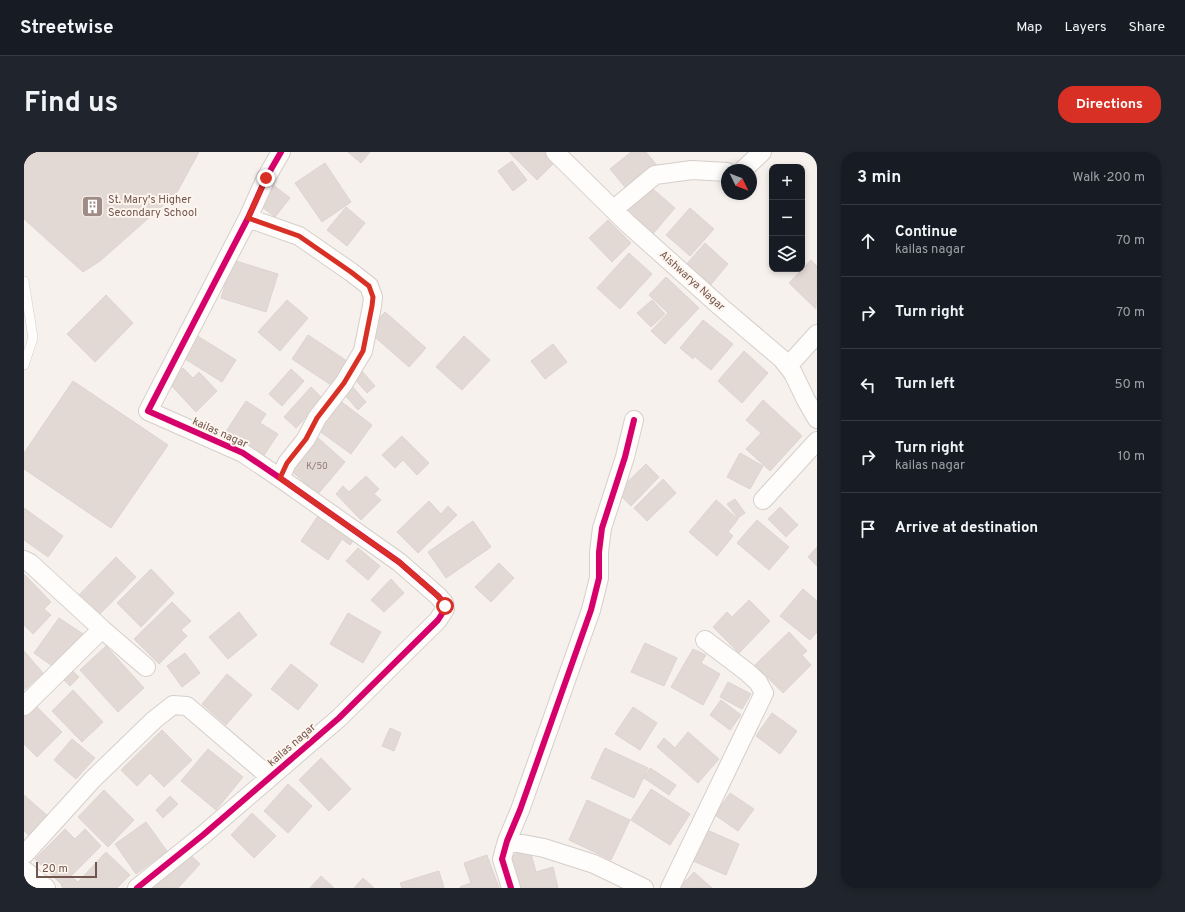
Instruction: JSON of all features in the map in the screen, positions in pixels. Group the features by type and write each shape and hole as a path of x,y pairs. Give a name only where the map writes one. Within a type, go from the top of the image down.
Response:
{"street":[{"name":"kailas nagar","path":"137,888 203,835 339,718 438,620 445,610 444,603 438,596 399,562 243,453 148,411 248,218 266,178 281,152"},
{"name":"Aishwarya Nagar","path":"555,152 614,209 716,303 782,359 795,377 811,394 817,419"},
{"path":"749,164 762,152"},
{"path":"614,209 655,175 692,170 721,172"},
{"path":"248,218 299,236 369,286 373,297 363,351 344,383 317,418 306,439 287,463 280,478"},
{"path":"788,366 817,334"},
{"path":"511,888 502,859 507,841 520,810 591,610 599,578 599,552 602,528 625,457 634,420"},
{"path":"763,500 817,441"},
{"path":"24,560 30,563 146,667"},
{"path":"24,706 102,629"},
{"path":"670,888 764,693 758,682 748,672 705,640"},
{"path":"24,855 93,779 154,720 173,705 187,706 270,777"},
{"path":"507,841 544,848 594,864 644,888"},
{"path":"24,870 46,888"}],"lane":[{"path":"24,281 33,338 24,365"}],"building":[{"name":"St. Mary's Higher Secondary School","path":"24,152 199,152 176,194 100,261 83,272 24,219"},
{"path":"348,152 370,152 361,163"},
{"path":"509,152 546,152 555,162 537,180"},
{"path":"631,152 646,152 659,168 629,192 610,169"},
{"path":"512,161 527,180 513,191 498,171"},
{"path":"325,163 351,202 322,222 295,183"},
{"path":"272,184 290,198 275,217 257,203"},
{"path":"647,184 675,208 652,235 624,210"},
{"path":"346,207 365,223 347,246 327,230"},
{"path":"690,208 714,229 690,256 666,235"},
{"path":"608,220 631,243 612,262 589,238"},
{"path":"705,243 728,264 708,288 684,267"},
{"path":"629,253 652,274 620,309 597,288"},
{"path":"233,260 278,274 266,312 221,298"},
{"path":"811,260 817,266 816,309 789,283 800,272 805,272 805,266"},
{"path":"666,277 699,308 665,344 651,331 668,313 649,295"},
{"path":"106,295 133,323 95,362 67,334"},
{"path":"287,300 308,318 280,351 258,332"},
{"path":"652,300 665,314 651,327 637,313"},
{"path":"385,312 426,348 409,367 368,331"},
{"path":"703,320 733,344 711,370 694,356 693,359 680,348"},
{"path":"196,335 236,360 222,382 182,357"},
{"path":"308,335 347,361 331,385 292,359"},
{"path":"464,336 490,360 462,390 436,367"},
{"path":"553,344 567,362 545,379 531,361"},
{"path":"744,351 768,373 742,403 718,381"},
{"path":"183,368 193,378 199,372 217,391 196,412 168,382"},
{"path":"291,369 304,381 282,406 269,394"},
{"path":"360,369 375,386 367,393 352,376"},
{"path":"73,381 168,445 111,528 24,469 24,453"},
{"path":"351,385 366,402 358,410 343,393"},
{"path":"311,387 323,399 296,428 284,417"},
{"path":"339,400 372,425 351,454 318,430"},
{"path":"763,400 802,436 770,471 746,449 761,433 746,420"},
{"path":"246,401 266,414 260,423 278,434 263,457 225,433"},
{"path":"402,436 429,463 417,475 403,460 395,468 382,455"},
{"path":"317,437 345,462 318,494 289,469"},
{"path":"740,453 763,466 750,489 727,477"},
{"path":"646,464 659,477 631,506 617,492"},
{"path":"366,476 379,489 374,494 381,500 361,520 336,494 343,486 349,492"},
{"path":"663,479 676,493 647,521 634,508"},
{"path":"735,499 745,513 738,518 727,504"},
{"path":"716,500 738,519 728,532 733,536 717,556 689,532"},
{"path":"429,501 441,514 448,506 457,515 418,553 397,532"},
{"path":"780,507 798,525 786,537 768,519"},
{"path":"24,508 63,536 48,557 24,540"},
{"path":"318,516 358,534 350,545 342,539 328,560 301,541"},
{"path":"757,520 789,547 769,570 737,543"},
{"path":"473,521 491,547 446,578 428,552"},
{"path":"817,547 817,566 808,557"},
{"path":"358,548 380,566 368,580 346,561"},
{"path":"116,557 136,577 98,616 78,596"},
{"path":"499,563 514,578 491,602 475,587"},
{"path":"151,569 174,593 141,627 117,603"},
{"path":"24,574 51,602 44,609 51,615 33,634 24,625"},
{"path":"391,579 404,593 384,612 371,600"},
{"path":"803,589 817,601 817,632 810,640 780,616"},
{"path":"749,600 770,621 739,653 713,627 727,612 732,617"},
{"path":"172,602 191,621 181,630 187,636 159,664 134,639"},
{"path":"239,612 257,635 228,659 209,637"},
{"path":"348,613 381,632 363,663 330,644"},
{"path":"59,618 83,634 58,670 34,653"},
{"path":"789,632 807,651 802,655 811,665 783,693 755,665"},
{"path":"645,643 677,658 664,686 631,672"},
{"path":"106,646 144,688 118,712 80,670"},
{"path":"693,649 706,655 701,663 720,674 703,705 671,687"},
{"path":"24,651 43,673 24,690"},
{"path":"185,653 200,673 182,687 167,666"},
{"path":"291,664 318,685 298,710 271,689"},
{"path":"69,667 79,677 70,686 60,676"},
{"path":"227,674 252,695 226,725 202,704"},
{"path":"728,682 751,694 742,709 720,697"},
{"path":"73,690 103,722 82,742 52,711"},
{"path":"721,700 741,715 730,730 710,715"},
{"path":"33,703 62,732 37,757 24,744 24,713"},
{"path":"633,707 657,723 640,750 615,734"},
{"path":"772,713 797,731 780,754 756,736"},
{"path":"390,728 401,733 394,751 382,746"},
{"path":"162,730 192,760 164,787 150,773 137,786 121,770"},
{"path":"688,732 719,759 698,783 657,747 664,738 675,748"},
{"path":"72,739 95,758 76,779 54,760"},
{"path":"605,748 648,768 634,798 591,778"},
{"path":"208,749 243,777 216,810 181,781"},
{"path":"321,758 351,789 329,811 299,780"},
{"path":"650,768 676,785 669,795 644,778"},
{"path":"288,784 312,806 288,833 264,811"},
{"path":"651,789 690,814 670,845 631,820"},
{"path":"104,790 134,820 108,847 78,817"},
{"path":"730,793 754,809 738,831 715,815"},
{"path":"24,795 49,817 31,837 24,831"},
{"path":"170,796 178,804 163,818 156,810"},
{"path":"587,800 630,820 611,860 569,840"},
{"path":"252,813 276,836 254,858 231,835"},
{"path":"146,822 167,851 136,874 115,844"},
{"path":"65,829 75,839 85,829 101,846 62,885 35,859"},
{"path":"707,830 739,844 726,875 693,861"},
{"path":"185,850 200,864 178,888 150,888"},
{"path":"530,850 536,872 553,867 558,888 517,888 509,856"},
{"path":"106,852 130,875 117,888 63,888 61,886 71,876 78,882"},
{"path":"487,855 499,888 460,888 471,883 464,863"},
{"path":"439,871 444,888 402,888 400,883"},
{"path":"694,872 712,888 679,888"},
{"path":"321,876 334,888 310,888"},
{"path":"363,878 374,888 354,888"}],"cycle path":[{"path":"137,888 203,835 339,718 438,620 445,609 444,603 438,596 399,562 243,453 148,411 248,218 266,178 281,152"},
{"path":"511,888 502,859 507,841 520,810 591,610 599,578 599,552 602,528 625,457 634,420"}],"place":[{"name":"St. Mary's Higher Secondary School","path":"93,206"}],"route":[{"path":"266,178 248,218 299,236 369,286 373,297 363,351 344,383 317,418 306,439 287,463 280,478 399,562 438,596 445,606"}]}
